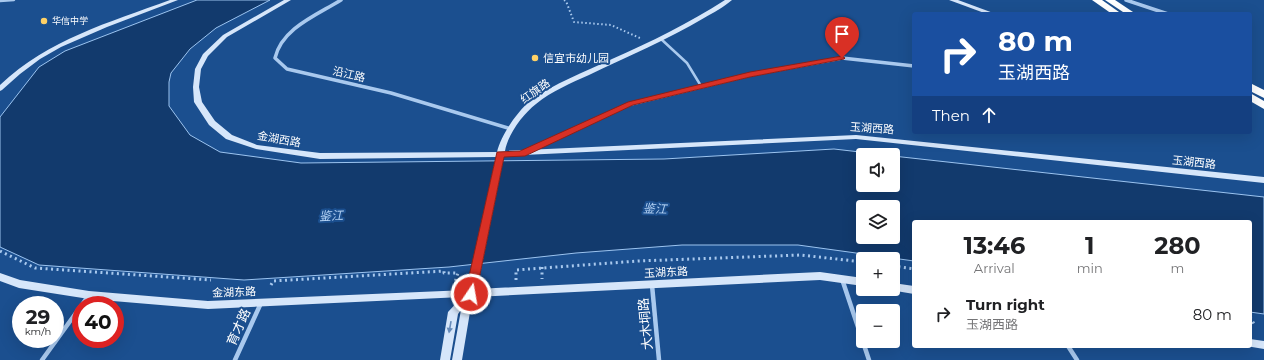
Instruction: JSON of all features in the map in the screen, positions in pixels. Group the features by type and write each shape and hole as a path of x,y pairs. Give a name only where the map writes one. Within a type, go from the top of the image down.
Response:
{"highway":[{"path":"1096,0 1116,12"},
{"path":"1109,0 1129,12"},
{"path":"1252,87 1264,95"},
{"path":"1252,97 1264,106"}],"main road":[{"path":"0,89 10,78 44,54 90,33 175,0"},
{"name":"金湖西路","path":"288,0 225,36 205,54 198,69 196,87 198,102 212,123 229,137 256,148 320,156 500,154"},
{"name":"红旗路","path":"457,360 465,312 471,294 500,154 511,129 528,107 547,94 704,17 729,0"},
{"path":"952,0 987,12"},
{"name":"玉湖西路","path":"500,154 856,137 1264,180"},
{"name":"玉湖东路","path":"471,294 820,276 856,281"},
{"name":"金湖东路","path":"0,277 19,284 89,295 208,305 471,294"},
{"path":"900,288 912,290"},
{"path":"445,360 453,312 471,294"},
{"path":"1252,343 1264,345"}],"street":[{"name":"沿江路","path":"341,0 287,34 274,58 287,69 391,93 511,129"},
{"path":"1126,0 1162,12"},
{"path":"522,154 631,104 702,86 815,61 842,58 912,66"},
{"path":"842,279 869,360"},
{"name":"大木垌路","path":"652,285 659,360"},
{"name":"育才路","path":"235,360 261,303"},
{"path":"42,360 72,318"},
{"path":"1069,348 1077,360"}],"lane":[{"path":"0,2 14,0"},
{"path":"661,39 687,63 702,86"}],"path":[{"path":"564,0 566,1 574,22 612,24 651,43"},
{"path":"0,251 35,268 211,280 209,283"},
{"path":"516,280 516,270 638,261 801,256 856,261"},
{"path":"542,267 542,279"},
{"path":"900,267 912,269"},
{"path":"271,285 273,281 444,271 444,273 458,273 455,282"},
{"path":"1252,320 1254,324"}],"water":[{"name":"鉴江","path":"197,0 270,0 216,28 190,49 171,73 169,82 169,106 190,135 220,152 301,163 664,159 834,149 856,152 856,192 900,192 900,157 1264,197 1264,314 1252,312 1252,220 912,220 912,261 900,259 900,252 856,253 798,245 682,245 576,253 449,267 244,280 39,265 0,247 0,117 39,67 65,51"}],"place":[{"name":"华信中学","path":"44,21"},
{"name":"信宜市幼儿园","path":"535,58"}],"route":[{"path":"471,294 500,154 522,154 631,104 750,75 815,61 842,58"}]}
